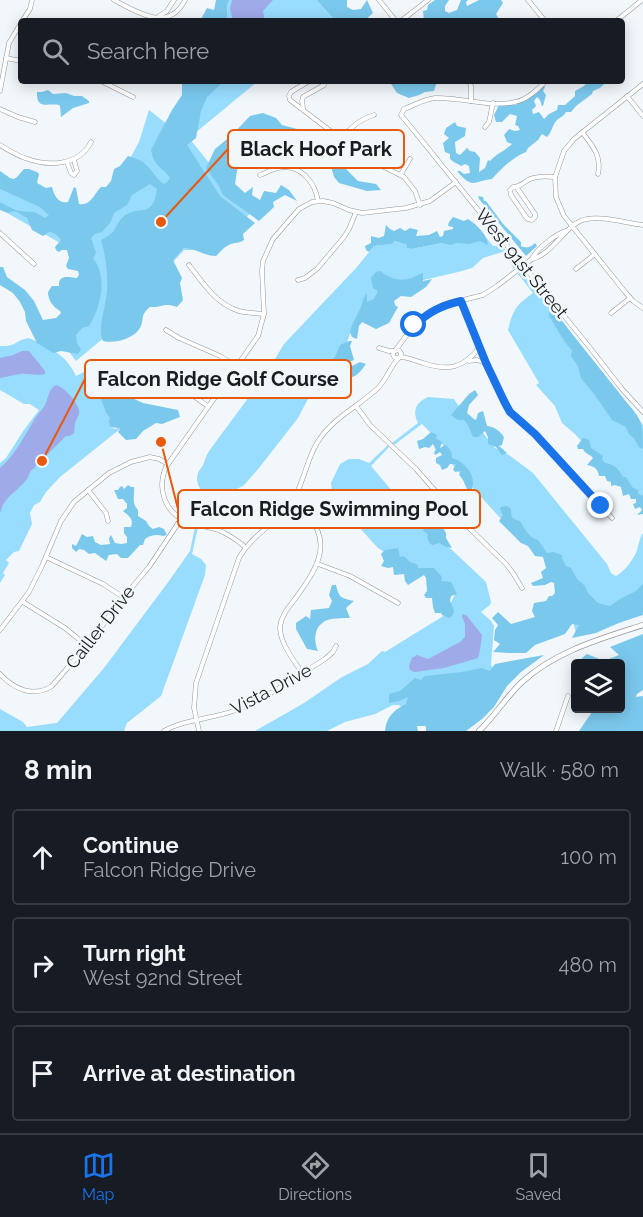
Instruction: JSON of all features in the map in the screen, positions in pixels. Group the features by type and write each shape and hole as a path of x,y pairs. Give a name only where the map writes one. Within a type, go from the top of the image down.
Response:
{"main road":[{"path":"479,731 516,688 544,665 575,648 643,624"}],"street":[{"path":"24,18 32,0"},
{"path":"114,0 151,18 171,16 185,0"},
{"path":"158,17 167,11 174,0"},
{"path":"379,0 394,18"},
{"path":"405,18 428,0"},
{"path":"528,0 543,18"},
{"path":"620,18 642,0"},
{"path":"0,91 9,43 18,28"},
{"path":"6,58 18,60"},
{"path":"107,84 133,97"},
{"path":"304,84 289,94 290,99 352,150 400,174 412,186 420,205"},
{"path":"303,109 303,97 324,84"},
{"path":"470,84 471,101 493,103 516,102 526,98 542,84"},
{"path":"643,84 574,139 564,151 555,177 558,204 566,220 630,298 643,308"},
{"path":"627,96 643,116"},
{"name":"West 91st Street","path":"471,101 431,98 404,109 401,115 643,412"},
{"path":"485,127 489,122 493,103"},
{"path":"0,109 35,122"},
{"path":"341,139 353,125 374,115"},
{"path":"582,132 597,154 598,174"},
{"path":"0,145 33,161 53,163 74,160 85,153 91,142"},
{"path":"400,174 410,159"},
{"path":"67,162 71,173 74,174 77,171 74,160"},
{"path":"260,175 278,168 296,170 311,181 318,201"},
{"path":"517,188 535,214 532,220 526,217 510,193 511,188 517,188 533,178 555,177"},
{"path":"245,548 221,531 181,519 169,507 162,492 163,475 168,464 258,336 264,314 261,271 270,244 294,213 305,205 318,201 333,203 356,212 406,208 430,201 456,182"},
{"path":"298,280 310,275 338,245 350,229 356,212"},
{"path":"199,731 194,700 198,674 235,567 245,548 291,503 301,486 317,443 333,424 380,386 394,363 401,343 414,325 428,313 443,305 483,295 538,257 562,238 572,226 586,219 596,218 643,225"},
{"path":"0,233 34,264"},
{"path":"576,269 595,254"},
{"path":"255,259 263,261"},
{"path":"189,265 210,292 223,303 239,310 264,314"},
{"path":"611,314 630,298"},
{"path":"461,301 486,363 510,412 535,434 612,518"},
{"path":"166,330 236,366"},
{"path":"468,361 479,347"},
{"path":"379,348 437,368 477,360 486,363"},
{"path":"125,366 142,378 184,391 208,406"},
{"path":"356,406 370,425 416,469 461,520 506,564 522,588"},
{"path":"0,630 23,602 37,578 63,517 74,502 109,473 138,460 150,457 168,464"},
{"path":"88,490 106,513 108,521"},
{"path":"278,494 306,514 315,526 320,546 318,564 285,612 280,627 284,644 302,673"},
{"name":"Cailler Drive","path":"0,674 21,690 30,692 45,690 54,684 149,567 181,519"},
{"path":"46,556 103,584 123,597"},
{"path":"318,564 350,576 398,603"},
{"path":"23,602 65,628 87,646"},
{"name":"Vista Drive","path":"164,731 250,704 329,656 336,646"},
{"path":"556,731 568,696"}],"shaded area":[{"path":"216,0 229,0 227,18 202,18 207,8 214,10"},
{"path":"226,0 331,0 341,11 333,18 220,18"},
{"path":"232,0 273,0 263,11 264,18 232,18 230,9"},
{"path":"317,0 347,0 347,7 353,10 361,9 367,0 373,13 367,18 333,18"},
{"path":"435,0 449,0 445,11 449,13 457,10 461,0 468,0 467,6 479,0 501,0 503,3 496,14 498,18 424,18 423,11 427,10 428,5"},
{"path":"182,84 221,84 207,97 201,111 196,138 187,145 220,196 255,223 243,234 244,240 229,245 216,256 184,248 173,260 182,278 180,283 183,300 177,307 169,305 150,307 143,315 140,328 133,335 118,341 103,341 101,324 107,278 101,240 113,232 124,216 149,208 155,199 157,189 150,184 132,195 127,205 114,213 110,223 102,232 91,238 96,253 93,258 100,274 101,292 97,310 89,326 82,328 76,335 81,349 78,354 61,351 53,353 37,343 20,302 13,293 0,285 0,267 3,267 7,277 25,290 34,301 43,320 56,318 61,313 49,298 48,292 52,286 59,286 60,280 65,277 77,278 78,271 68,269 66,266 69,258 67,250 59,252 56,250 55,247 61,240 57,236 49,232 43,236 32,230 27,218 15,211 8,213 0,210 0,202 15,210 34,212 45,218 49,215 40,207 0,189 0,171 14,179 24,169 37,172 39,174 37,183 46,188 52,187 55,196 62,202 68,202 74,187 79,204 87,203 101,187 106,187 111,181 114,169 120,166 128,156 144,163 164,184 170,178 156,164 151,150 182,95"},
{"path":"196,84 254,84 189,138 250,214 205,252 184,250 173,262 179,275 76,361 57,336 86,309 76,252 0,209 0,180 79,225 118,180 139,142 149,110 177,132"},
{"path":"391,84 436,84 434,91 409,98 397,93"},
{"path":"586,84 604,84 571,112 566,112 556,121 547,137 542,134 526,152 516,157 492,179 473,183 467,181 457,171 464,174 470,173 469,166 465,164 461,166 454,162 450,159 450,154 445,152 443,143 449,138 444,134 446,128 455,122 457,126 466,128 465,136 455,142 456,153 460,155 467,148 475,152 480,158 479,172 485,168 488,160 490,161 512,144 507,142 504,135 509,129 520,130 515,125 517,116 510,114 502,122 496,122 494,115 499,105 516,105 543,85 546,95 543,106 537,97 534,101 536,106 532,110 533,114 539,112 544,119 557,110 558,105 565,105 575,96 575,91"},
{"path":"48,90 53,94 66,93 82,96 89,103 73,108 61,117 59,105 43,104 38,101 37,92"},
{"path":"263,113 276,118 282,125 301,130 358,181 376,184 381,190 367,191 339,183 334,177 331,166 317,154 288,143 275,146 270,150 266,144 252,147 251,153 239,158 235,184 245,193 253,187 252,195 260,200 264,191 276,193 281,185 289,190 297,201 285,195 273,202 274,207 259,221 223,195 206,168 215,149 250,116"},
{"path":"478,196 483,197 503,224 521,242 521,246 529,247 535,243 537,246 526,256"},
{"path":"453,217 464,221 468,219 475,224 484,234 488,245 480,241 450,245 442,243 411,249 395,241 392,244 374,246 369,252 366,250 365,246 371,243 371,236 379,238 384,236 386,225 394,231 400,228 405,231 410,228 418,230 416,236 429,235 437,231 440,237 443,236 444,231 453,229 448,226"},
{"path":"484,235 493,246 505,249 517,266 514,269 502,252 483,258 472,268 419,281 384,295 356,318 347,342 330,373 310,395 298,418 259,468 243,486 232,491 228,497 221,499 211,495 199,523 196,522 207,495 199,486 197,477 209,451 266,374 284,344 374,246 392,244 395,241 411,249"},
{"path":"380,271 400,280 423,273 423,281 432,279 426,287 411,297 401,296 394,301 398,307 389,323 376,329 362,322 357,339 352,337 351,329 367,293 367,302 374,299 378,291 373,288 371,278"},
{"path":"520,272 555,311 643,425 643,504 562,423 555,406 536,385 539,383 508,330 516,308 533,293 518,274"},
{"path":"555,310 637,415 642,429 643,449 639,447 626,427 612,420 581,378 578,366 571,356 572,350 549,316 549,312"},
{"path":"29,338 62,357 76,376 84,372 93,377 110,418 110,427 120,429 60,477 40,502 34,505 30,513 32,524 19,551 14,552 6,560 9,563 0,583 0,463 6,458 39,410 0,390 0,346"},
{"path":"352,341 350,346 354,360 348,365 350,367 360,362 366,364 356,375 338,380 342,387 337,390 335,381 332,380 322,387 323,377 327,373 330,361 335,357 340,345"},
{"path":"29,351 45,374 20,374 0,378 0,358"},
{"path":"93,377 143,403 178,410 180,417 162,424 156,423 143,431 136,439 126,440 118,432 120,429 110,427 110,418"},
{"path":"56,385 70,395 79,410 74,433 66,436 30,472 25,481 6,500 0,514 0,468 16,450 44,406 51,389"},
{"path":"475,390 478,395 469,405 467,413 476,420 478,413 483,411 487,426 497,430 504,437 502,445 499,446 507,453 502,455 496,447 488,444 485,431 478,437 473,437 464,420 458,420 451,415"},
{"path":"428,397 454,399 495,448 509,455 533,473 607,564 611,573 616,576 628,566 636,553 643,533 643,596 640,615 577,636 567,601 542,554 503,521 482,498 450,462 444,446 422,424 394,445 392,443 418,423 415,415 416,407"},
{"path":"431,432 437,435 436,438 442,442 440,448 445,445 450,450 452,458 461,462 471,474 472,489 469,491 467,489 459,475 461,471 455,472 453,469 455,464 450,464 442,470 436,463 436,458 442,455 440,452 435,455 436,450 433,444 429,448 419,449 417,441"},
{"path":"583,438 589,440 591,448 603,456 605,463 616,467 633,488 638,490 638,494 643,496 643,514 637,515 642,510 640,507 635,509 633,504 636,503 636,499 631,499 629,494 623,496 621,487 611,486 611,482 607,481 605,476 599,476 595,468 587,465 593,458 577,446"},
{"path":"388,445 389,447 371,466 425,530 452,550 486,582 491,602 481,612 494,626 491,665 504,683 431,731 399,705 393,705 327,731 255,731 304,703 342,677 368,664 382,651 385,652 445,615 455,594 423,572 378,548 337,503 332,492 331,483 340,464 349,459 359,459 369,463"},
{"path":"128,485 134,487 134,502 138,516 153,529 159,527 164,529 167,535 154,535 145,539 143,545 140,545 128,558 121,558 117,554 109,555 106,561 95,553 89,554 79,549 76,552 72,544 76,546 82,534 87,537 93,536 95,542 101,545 110,544 111,535 115,543 127,543 124,527 131,527 132,524 129,516 123,511 127,508 127,504 123,499 118,499 114,490 122,486 124,489"},
{"path":"425,506 427,513 443,528 452,548 439,543 430,544 428,534 423,531 424,528 415,526 417,510"},
{"path":"507,506 511,509 512,517 520,521 547,553 562,555 566,566 571,568 577,579 598,603 610,606 636,591 643,584 643,615 596,633 572,638 579,625 572,624 565,634 535,645 526,653 493,652 500,644 494,640 498,625 492,618 498,612 511,624 535,617 532,611 534,603 546,601 555,593 554,583 533,586 531,583 543,578 541,572 546,568 543,557 535,556 528,546 521,543 499,521 503,515 501,507"},
{"path":"195,527 198,527 192,554 206,565 205,575 161,696 127,723 124,731 0,731 0,709 23,722 27,727 57,723 104,668 169,581 190,551"},
{"path":"398,548 400,557 404,556 410,562 418,565 418,568 434,568 442,577 441,581 451,582 457,594 451,596 450,601 454,610 453,615 449,618 441,613 435,613 432,598 426,598 424,595 427,591 424,575 408,585 404,574 394,575 393,567 381,566 384,561 381,554 385,550"},
{"path":"332,585 336,585 341,597 354,601 346,608 350,618 325,621 318,627 316,635 318,651 307,649 296,629 296,623 306,616 310,619 311,610 329,608 332,601 329,595"},
{"path":"463,614 482,635 478,658 444,668 414,672 410,670 412,658 417,655 428,659 465,637"},
{"path":"643,634 643,690 636,697 643,696 643,731 579,731 591,713 625,713 625,659 609,659 619,655 610,647"},
{"path":"587,654 599,659 582,659"},
{"path":"544,655 521,672 507,686 494,707 466,731 426,731 426,726 417,726 418,731 385,731 389,718 394,711 406,704 408,697 389,703 389,694 400,691 415,678 421,680 425,676 482,668 490,671 495,664"}],"place":[{"name":"Black Hoof Park","path":"161,222"},
{"name":"Falcon Ridge Swimming Pool","path":"161,442"},
{"name":"Falcon Ridge Golf Course","path":"42,461"}],"route":[{"path":"414,325 428,313 443,305 461,301 486,363 510,412 535,434 601,506"}]}
